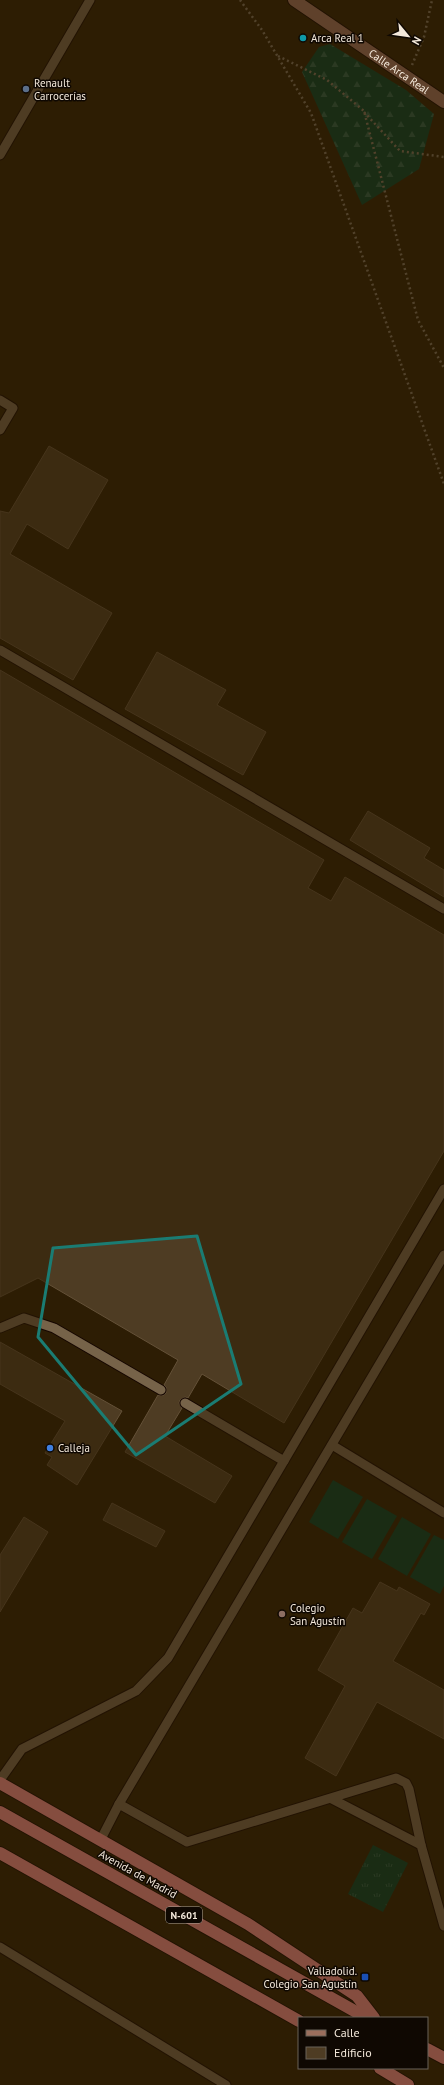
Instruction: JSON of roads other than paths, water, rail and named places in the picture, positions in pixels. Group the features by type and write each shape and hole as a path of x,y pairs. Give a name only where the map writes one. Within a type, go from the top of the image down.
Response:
{"highway":[{"path":"0,1783 101,1839 260,1933 357,1996 373,2017"},
{"name":"Avenida de Madrid","path":"0,1812 365,2017"},
{"path":"0,1853 298,2020"},
{"path":"428,2050 444,2058"},
{"path":"382,2069 408,2085"}],"street":[{"name":"Calle Arca Real","path":"294,0 444,102"}],"lane":[{"path":"0,155 90,0"},
{"path":"0,400 13,408 0,430"},
{"path":"0,650 444,909"},
{"path":"0,1780 22,1749 136,1691 168,1658 444,1188"},
{"path":"101,1839 120,1804 444,1256"},
{"path":"0,1328 24,1318 54,1328 161,1390"},
{"path":"185,1403 284,1461"},
{"path":"332,1445 444,1513"},
{"path":"120,1804 187,1842 332,1799 390,1779 396,1778 402,1780 409,1789 421,1845 444,1926"},
{"path":"332,1799 421,1845"},
{"path":"0,1947 226,2085"}],"place":[{"name":"Arca Real 1","path":"303,38"},
{"name":"Renault Carrocerías","path":"26,89"},
{"name":"Calleja","path":"50,1448"},
{"name":"Colegio San Agustín","path":"282,1614"},
{"name":"Valladolid. Colegio San Agustín","path":"365,1977"}]}
